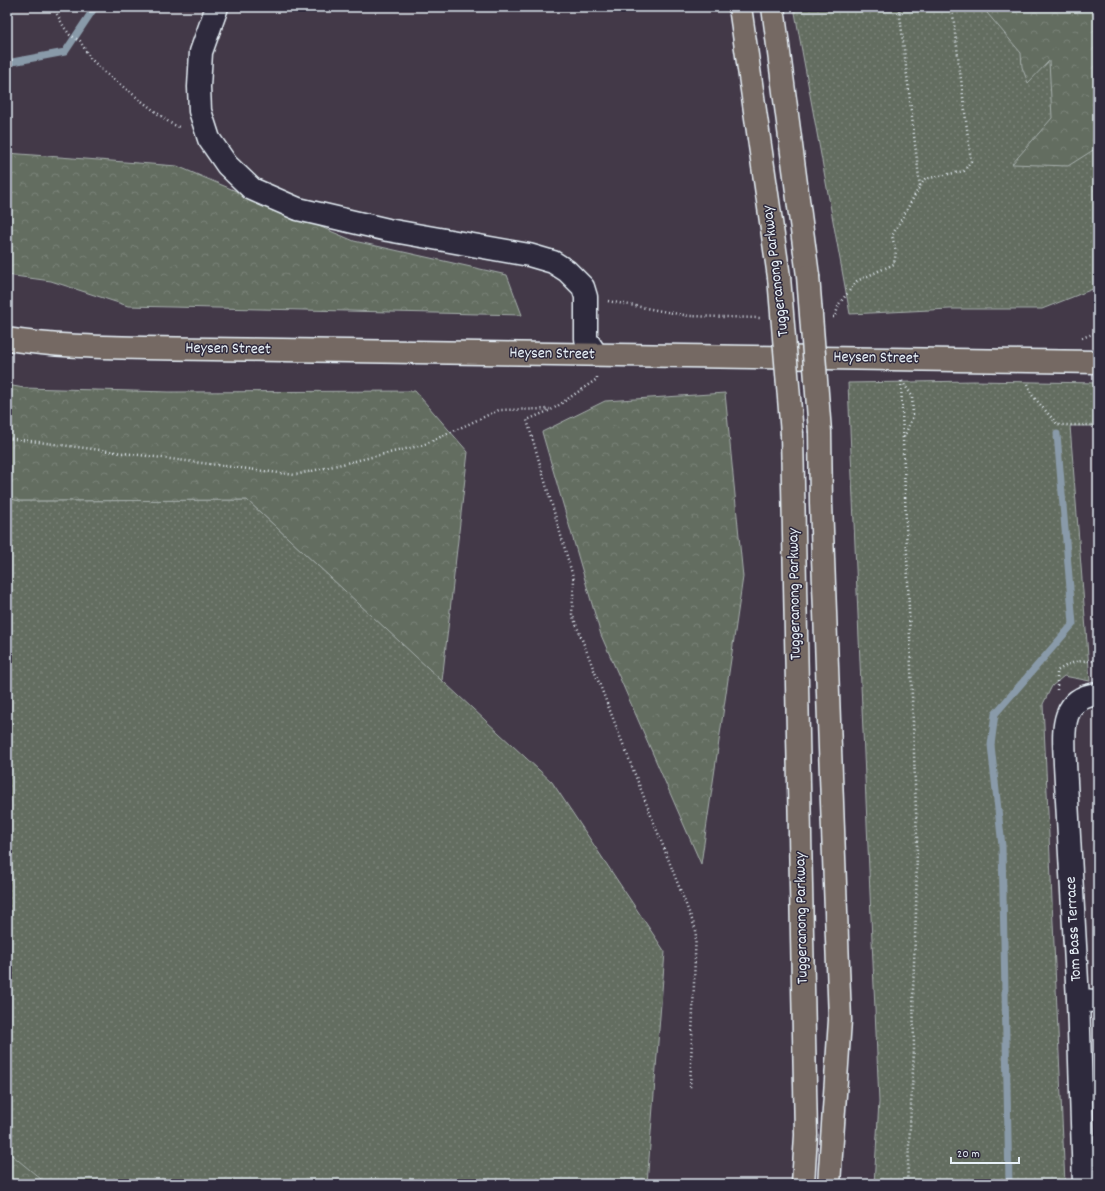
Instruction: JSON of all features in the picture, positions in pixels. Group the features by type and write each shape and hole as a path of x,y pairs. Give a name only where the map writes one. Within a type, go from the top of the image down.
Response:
{"main road":[{"name":"Tuggeranong Parkway","path":"740,7 779,277 792,434 806,1135 802,1184"},
{"name":"Tuggeranong Parkway","path":"773,7 808,276 820,432 821,503 840,1020 829,1184"},
{"name":"Heysen Street","path":"7,339 32,343 101,347 1098,362"}],"street":[{"path":"216,7 201,52 200,111 209,139 227,165 252,189 298,209 388,230 529,255 553,262 567,271 583,288 586,297 586,339 596,354"},
{"name":"Tom Bass Terrace","path":"1084,1184 1088,1000 1065,764 1064,724 1072,705 1093,694 1098,694"}],"path":[{"path":"53,7 64,27 70,34 80,41 90,58 104,72 170,123 209,139"},
{"path":"899,7 920,186"},
{"path":"836,317 839,304 857,281 894,264 896,252 892,236 925,179 964,171 971,161 952,7"},
{"path":"586,297 689,316 758,318"},
{"path":"596,354 597,379 553,408 527,420 574,580 572,614 696,930 690,1090"},
{"path":"900,359 917,839 913,1057 907,1184"},
{"path":"1020,360 1032,395 1058,425 1098,425"},
{"path":"901,381 912,396 913,416 903,439"},
{"path":"7,438 295,475 423,445 499,410 553,408"}],"green space":[{"path":"794,7 1098,7 1098,287 1042,309 950,309 850,314"},
{"path":"982,7 1098,7 1098,147 1068,166 1012,164 1052,118 1049,61 1028,83 1022,67 1021,53"},
{"path":"7,153 177,166 354,241 507,275 522,315 128,306 51,281 7,275"},
{"path":"974,381 1098,383 1098,426 1070,426 1090,681 1064,676 1052,686 1043,704 1065,1184 874,1184 879,1102 848,383"},
{"path":"7,385 24,388 169,392 415,391 468,452 442,681 247,500 20,501 7,498"},
{"path":"725,393 743,577 701,864 601,635 542,432 605,401"},
{"path":"7,498 20,501 247,500 552,782 665,952 647,1184 7,1184"},
{"path":"7,1151 47,1184 7,1184"}],"waterway":[{"path":"7,63 65,52 95,7"},
{"path":"1009,1184 1002,846 991,745 995,714 1073,624 1057,434"}]}
